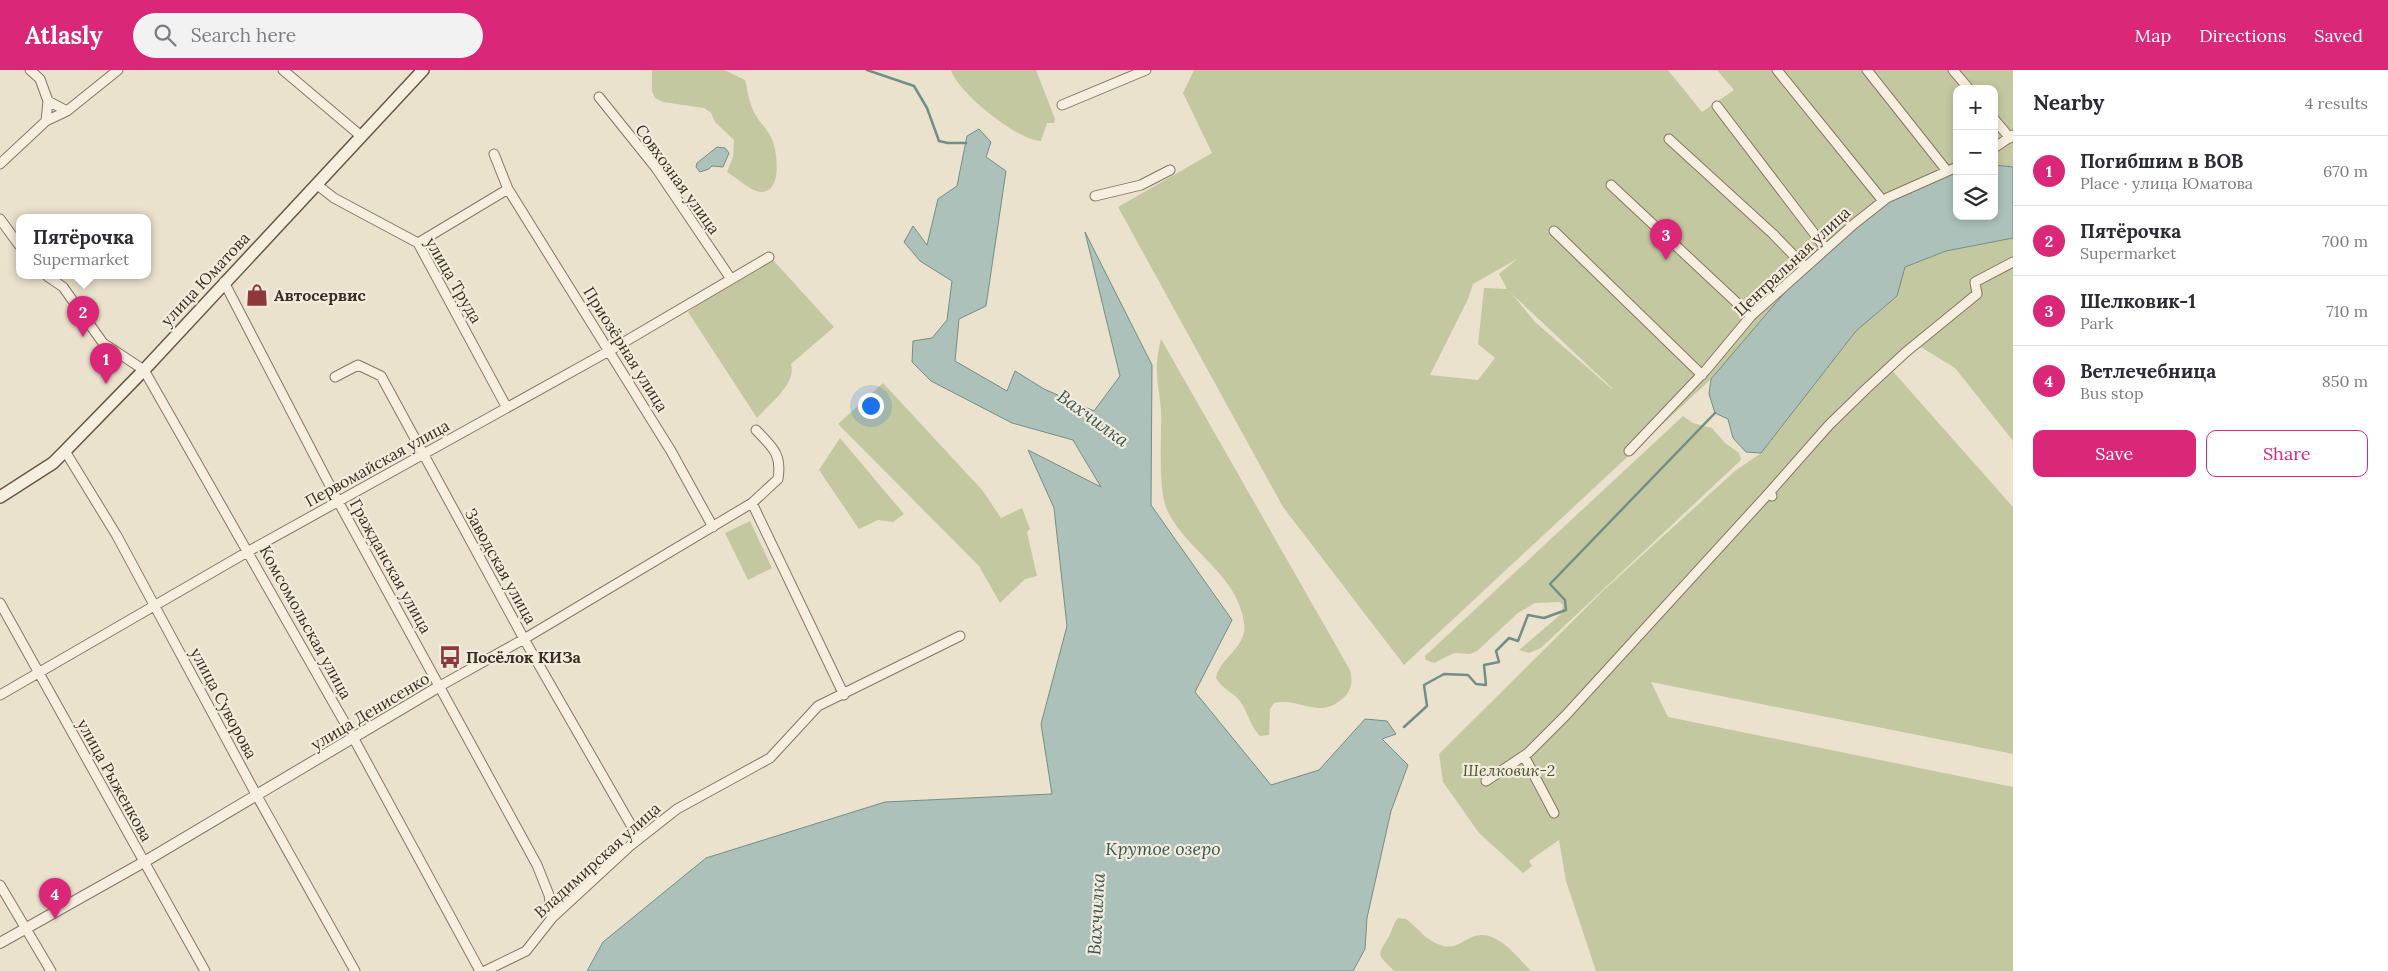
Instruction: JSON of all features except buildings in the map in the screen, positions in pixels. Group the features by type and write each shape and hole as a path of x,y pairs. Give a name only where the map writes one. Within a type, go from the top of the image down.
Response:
{"main road":[{"name":"улица Юматова","path":"0,498 45,468 65,451 144,370 423,70"}],"street":[{"path":"30,70 40,79 48,101 46,121"},
{"path":"0,164 46,121 67,111 118,70"},
{"path":"283,70 361,136"},
{"path":"1062,105 1146,70"},
{"path":"1777,70 1883,201"},
{"path":"1867,70 1946,171"},
{"path":"1953,70 1966,85"},
{"name":"Совхозная улица","path":"599,97 656,168 731,279"},
{"path":"48,101 67,111"},
{"path":"1717,106 1826,249"},
{"path":"1998,123 2011,136 1998,145"},
{"path":"1669,139 1773,234 1804,266"},
{"name":"Приозёрная улица","path":"494,154 508,189 671,451 713,527"},
{"name":"Центральная улица","path":"1629,450 1702,375 1751,316 1804,266 1883,201 1953,168"},
{"path":"1095,196 1141,185 1170,170"},
{"name":"улица Труда","path":"316,184 334,198 418,243 508,408"},
{"path":"1611,185 1751,316"},
{"path":"418,243 508,189"},
{"path":"0,219 16,241"},
{"path":"1554,231 1702,375"},
{"name":"Первомайская улица","path":"0,695 249,551 609,351 769,257"},
{"path":"1486,781 1524,756 1566,715 1771,494 1829,425 1906,352 1976,294 1975,282 2013,262"},
{"path":"52,279 63,287 103,343 144,370"},
{"name":"Гражданская улица","path":"224,282 338,503 537,865 549,895 552,918"},
{"name":"Заводская улица","path":"335,377 358,365 381,376 524,639 639,839"},
{"name":"Комсомольская улица","path":"144,370 249,551 480,971"},
{"name":"улица Денисенко","path":"0,943 257,796 752,503 778,480 781,464 772,447 756,430"},
{"name":"улица Суворова","path":"65,451 117,536 257,796 355,971"},
{"path":"752,503 844,695"},
{"name":"улица Рыженкова","path":"0,603 205,971"},
{"name":"Владимирская улица","path":"486,971 526,951 552,918 639,839 677,809 770,758 818,706 844,695 960,636"},
{"path":"1524,756 1554,813"},
{"path":"0,885 51,971"}],"green space":[{"path":"652,70 724,70 745,80 753,110 772,139 776,154 775,182 771,188 765,192 756,191 727,172 733,157 734,140 715,122 711,113 704,108 663,102 655,98 652,91"},
{"path":"951,70 1036,70 1055,119 1054,123 1047,123 1041,141 1018,133 976,102 955,79"},
{"path":"1194,70 1668,70 1702,112 1734,90 1717,70 2013,70 2013,167 1998,165 1998,85 1953,85 1953,173 1809,264 1711,379 1404,665 1283,507 1118,207 1212,153 1183,93","holes":["1517,259 1499,274 1507,289 1484,288 1478,344 1495,358 1478,380 1430,375 1468,299 1473,284","1512,294 1612,388 1535,322"]},
{"name":"Шелковик-2","path":"2013,238 2013,441 1955,368 1919,346 1889,367 2013,507 2013,754 1651,682 1668,717 2013,787 2013,971 1596,971 1566,881 1559,840 1529,861 1532,866 1523,873 1479,833 1443,782 1439,754 1605,589 1735,471 1761,453 1856,331 1896,296 1905,267 1946,251"},
{"path":"773,260 834,327 791,364 792,371 786,386 757,418 688,312 728,284"},
{"path":"1161,339 1350,670 1350,689 1342,699 1333,705 1317,708 1293,703 1274,703 1270,709 1269,735 1260,736 1240,701 1221,685 1216,678 1223,664 1242,639 1244,623 1240,606 1223,577 1177,526 1168,512 1165,503 1161,477 1161,410 1157,371"},
{"path":"883,383 983,491 1001,518 1022,508 1030,529 1027,532 1037,576 1025,579 1000,603 979,566 838,424"},
{"path":"1683,416 1693,423 1712,428 1725,443 1739,453 1741,460 1541,648 1529,653 1519,650 1561,614 1563,605 1560,602 1535,603 1518,613 1477,651 1470,654 1454,653 1434,663 1426,660 1425,656"},
{"path":"840,438 904,514 893,522 878,520 859,529 819,470"},
{"path":"750,521 772,568 748,580 725,533"},
{"path":"1398,918 1406,919 1427,938 1443,946 1456,945 1475,936 1491,937 1506,946 1531,971 1394,971 1382,958 1380,952"}],"water":[{"name":"Крутое озеро","path":"979,129 991,142 986,157 1006,171 986,306 959,319 955,361 1007,391 1015,371 1044,389 1094,411 1120,376 1085,232 1152,365 1151,505 1232,620 1195,692 1271,785 1319,770 1365,719 1387,721 1396,734 1382,739 1408,765 1391,811 1367,918 1365,949 1353,971 587,971 603,942 706,858 885,802 1052,794 1041,724 1067,626 1054,508 1028,450 1101,487 1073,440 1012,423 931,381 912,362 913,341 932,338 947,320 952,281 920,261 904,242 913,226 927,245 938,199 957,186 967,136"},
{"path":"717,147 725,148 729,153 723,167 712,166 700,172 696,167 697,163"},
{"path":"1998,165 2013,167 2013,238 1946,251 1905,267 1897,296 1856,331 1761,453 1746,452 1733,438 1728,419 1715,413 1709,394 1711,379 1809,264 1891,200 1953,172 1953,220 1998,220"}],"waterway":[{"name":"Вахчилка","path":"867,70 914,86 927,108 939,141 966,143"},
{"path":"1404,727 1427,706 1424,685 1444,674 1468,675 1476,684 1486,685 1484,665 1499,662 1496,651 1509,638 1518,641 1528,615 1544,618 1566,610 1565,600 1550,584 1715,413"}],"place":[{"name":"Шелковик-1","path":"1666,260"},
{"name":"Автосервис","path":"257,295"},
{"name":"Пятёрочка","path":"83,337"},
{"name":"Погибшим в ВОВ","path":"106,384"},
{"name":"Посёлок КИЗа","path":"450,657"},
{"name":"Ветлечебница","path":"55,919"}]}
